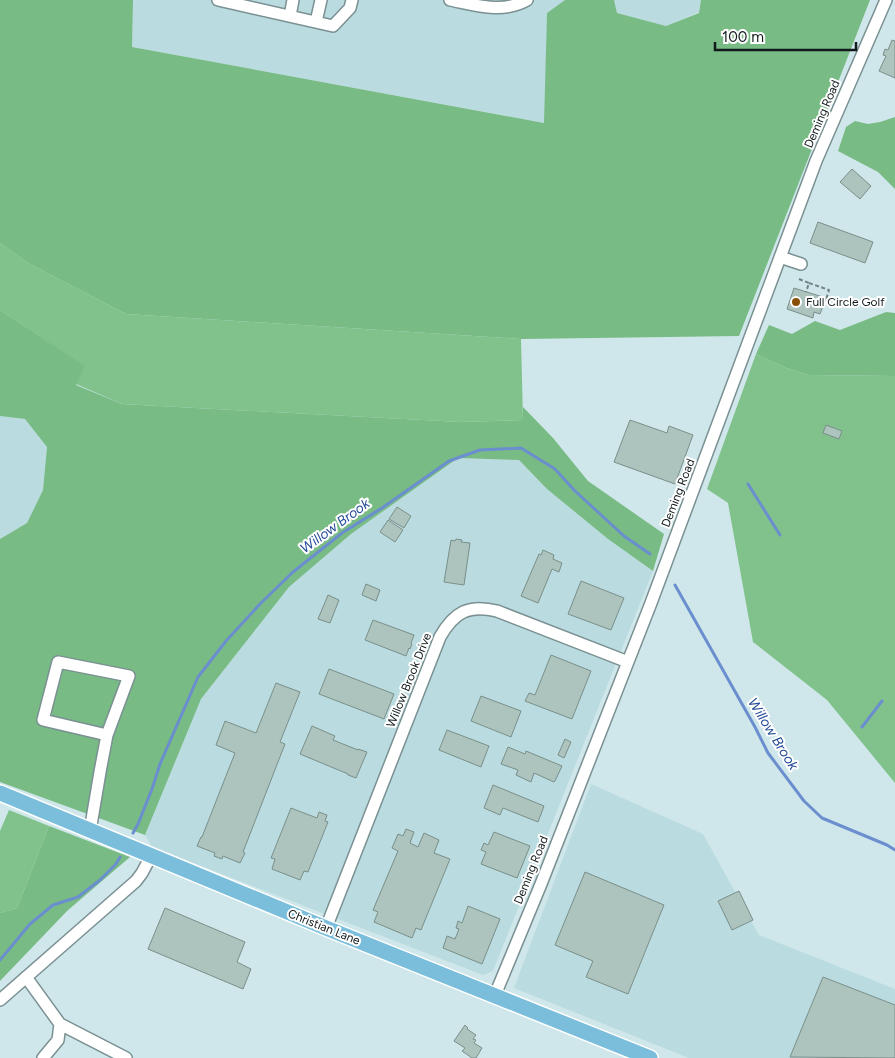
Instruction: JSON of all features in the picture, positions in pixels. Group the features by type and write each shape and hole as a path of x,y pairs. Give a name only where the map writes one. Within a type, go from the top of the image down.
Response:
{"main road":[{"name":"Christian Lane","path":"0,793 326,928 650,1058"}],"street":[{"path":"218,0 267,5 290,16 333,26 350,8 352,0"},
{"path":"290,16 294,0"},
{"path":"316,22 321,0"},
{"path":"450,0 496,8 510,6 527,0"},
{"name":"Deming Road","path":"495,996 628,662 816,161 886,0"},
{"path":"780,256 800,264"},
{"name":"Willow Brook Drive","path":"326,928 440,637 446,626 454,618 464,611 486,608 628,662"},
{"path":"90,831 107,735 129,676 58,662 43,720 107,735"},
{"path":"0,1000 136,880 151,856"},
{"path":"26,977 60,1024 126,1058"},
{"path":"43,1058 58,1040 60,1024"}],"path":[{"path":"799,279 829,290 825,300"},
{"path":"806,292 809,283"}],"shaded area":[{"path":"133,0 565,0 547,13 545,123 132,47"},
{"path":"614,0 701,0 699,12 666,26 617,13"},
{"path":"0,416 25,419 47,447 43,490 27,523 0,539"},
{"path":"458,458 519,460 547,489 608,539 653,571 493,971 483,975 152,847 145,835 201,699 289,587 351,534"},
{"path":"591,784 703,834 759,935 895,989 895,1058 689,1058 514,988"}],"green space":[{"path":"0,0 133,0 132,47 544,123 547,13 565,0 614,0 617,13 666,26 699,13 701,0 870,0 739,336 521,339 126,314 28,263 0,243"},
{"path":"895,117 895,189 878,172 838,151 846,127 855,121 868,124"},
{"path":"0,243 28,263 126,314 521,339 523,420 460,422 122,404 76,384 84,366 0,310"},
{"path":"0,310 85,366 76,385 122,404 460,422 523,420 523,407 553,438 588,481 664,534 653,571 608,539 547,489 519,460 458,458 351,534 289,587 201,699 145,835 0,782 0,539 27,523 43,490 47,447 25,419 0,416"},
{"path":"886,312 895,313 895,376 809,375 786,368 756,354 769,325 792,334 815,321 840,330"},
{"path":"756,354 786,368 809,375 895,376 895,783 827,700 753,642 728,503 707,489"},
{"path":"9,810 49,826 17,908 0,913 0,831"},
{"path":"49,826 130,857 67,911 0,981 0,913 17,908"}],"building":[{"path":"892,40 895,41 895,78 879,71 886,56 883,55 885,49 888,50"},
{"path":"852,169 871,186 860,199 840,182"},
{"path":"818,222 873,242 865,263 810,243"},
{"path":"794,288 826,298 820,314 814,312 813,318 787,309"},
{"path":"630,420 667,433 669,426 693,435 675,484 614,462"},
{"path":"826,425 842,431 839,439 823,433"},
{"path":"397,507 411,516 404,528 389,519"},
{"path":"388,520 403,530 395,542 380,532"},
{"path":"456,539 462,540 461,542 470,543 464,585 444,582 451,540 455,541"},
{"path":"543,550 554,555 553,559 562,563 559,572 552,569 538,603 521,596 539,554 541,555"},
{"path":"581,581 624,598 611,630 568,614"},
{"path":"366,584 380,590 376,601 362,595"},
{"path":"328,595 339,600 330,623 318,619"},
{"path":"373,620 414,635 406,656 365,640"},
{"path":"551,655 591,671 572,719 525,701 529,693 535,695"},
{"path":"329,669 394,694 384,719 319,694"},
{"path":"276,683 300,692 280,742 285,744 240,863 223,856 222,859 214,856 215,853 197,846 235,753 216,745 225,721 256,733"},
{"path":"481,696 521,711 511,737 471,721"},
{"path":"312,726 335,736 333,740 367,752 356,778 300,754"},
{"path":"447,730 489,746 481,767 439,750"},
{"path":"565,739 571,742 564,758 558,755"},
{"path":"508,747 525,754 526,751 562,766 555,781 534,773 531,782 516,775 518,770 501,764"},
{"path":"493,785 544,806 538,822 503,808 500,815 484,808"},
{"path":"291,808 317,818 319,812 327,815 325,821 328,822 308,872 304,871 300,880 272,869 275,859 271,858"},
{"path":"406,829 414,832 410,843 418,847 424,833 439,840 434,853 450,859 421,930 416,928 412,938 374,922 378,912 373,910 398,851 392,848 398,834 403,836"},
{"path":"494,832 530,846 517,878 481,864 486,852 481,850 484,843 488,845"},
{"path":"585,872 664,905 628,994 586,977 593,961 555,945"},
{"path":"739,891 753,920 732,930 718,901"},
{"path":"468,906 500,919 482,964 443,948 447,936 455,939 459,929 456,928 458,921 462,923"},
{"path":"165,908 245,942 237,962 251,969 243,989 148,949"},
{"path":"823,977 895,1005 895,1058 790,1057"},
{"path":"465,1025 467,1029 476,1035 473,1039 476,1040 474,1043 482,1048 476,1058 472,1058 462,1051 465,1048 454,1041"}],"waterway":[{"name":"Willow Brook","path":"133,833 152,789 160,764 198,677 226,641 293,572 342,533 382,508 449,461 480,450 521,448 555,469 574,490 624,536 650,554"},
{"path":"748,484 780,535"},
{"name":"Willow Brook","path":"675,585 768,753 804,801 822,818 895,850"},
{"path":"862,727 882,701"},
{"name":"Willow Brook","path":"0,960 30,924 53,905 78,897 100,880 116,864 120,857"}],"place":[{"name":"Full Circle Golf","path":"796,302"}]}
